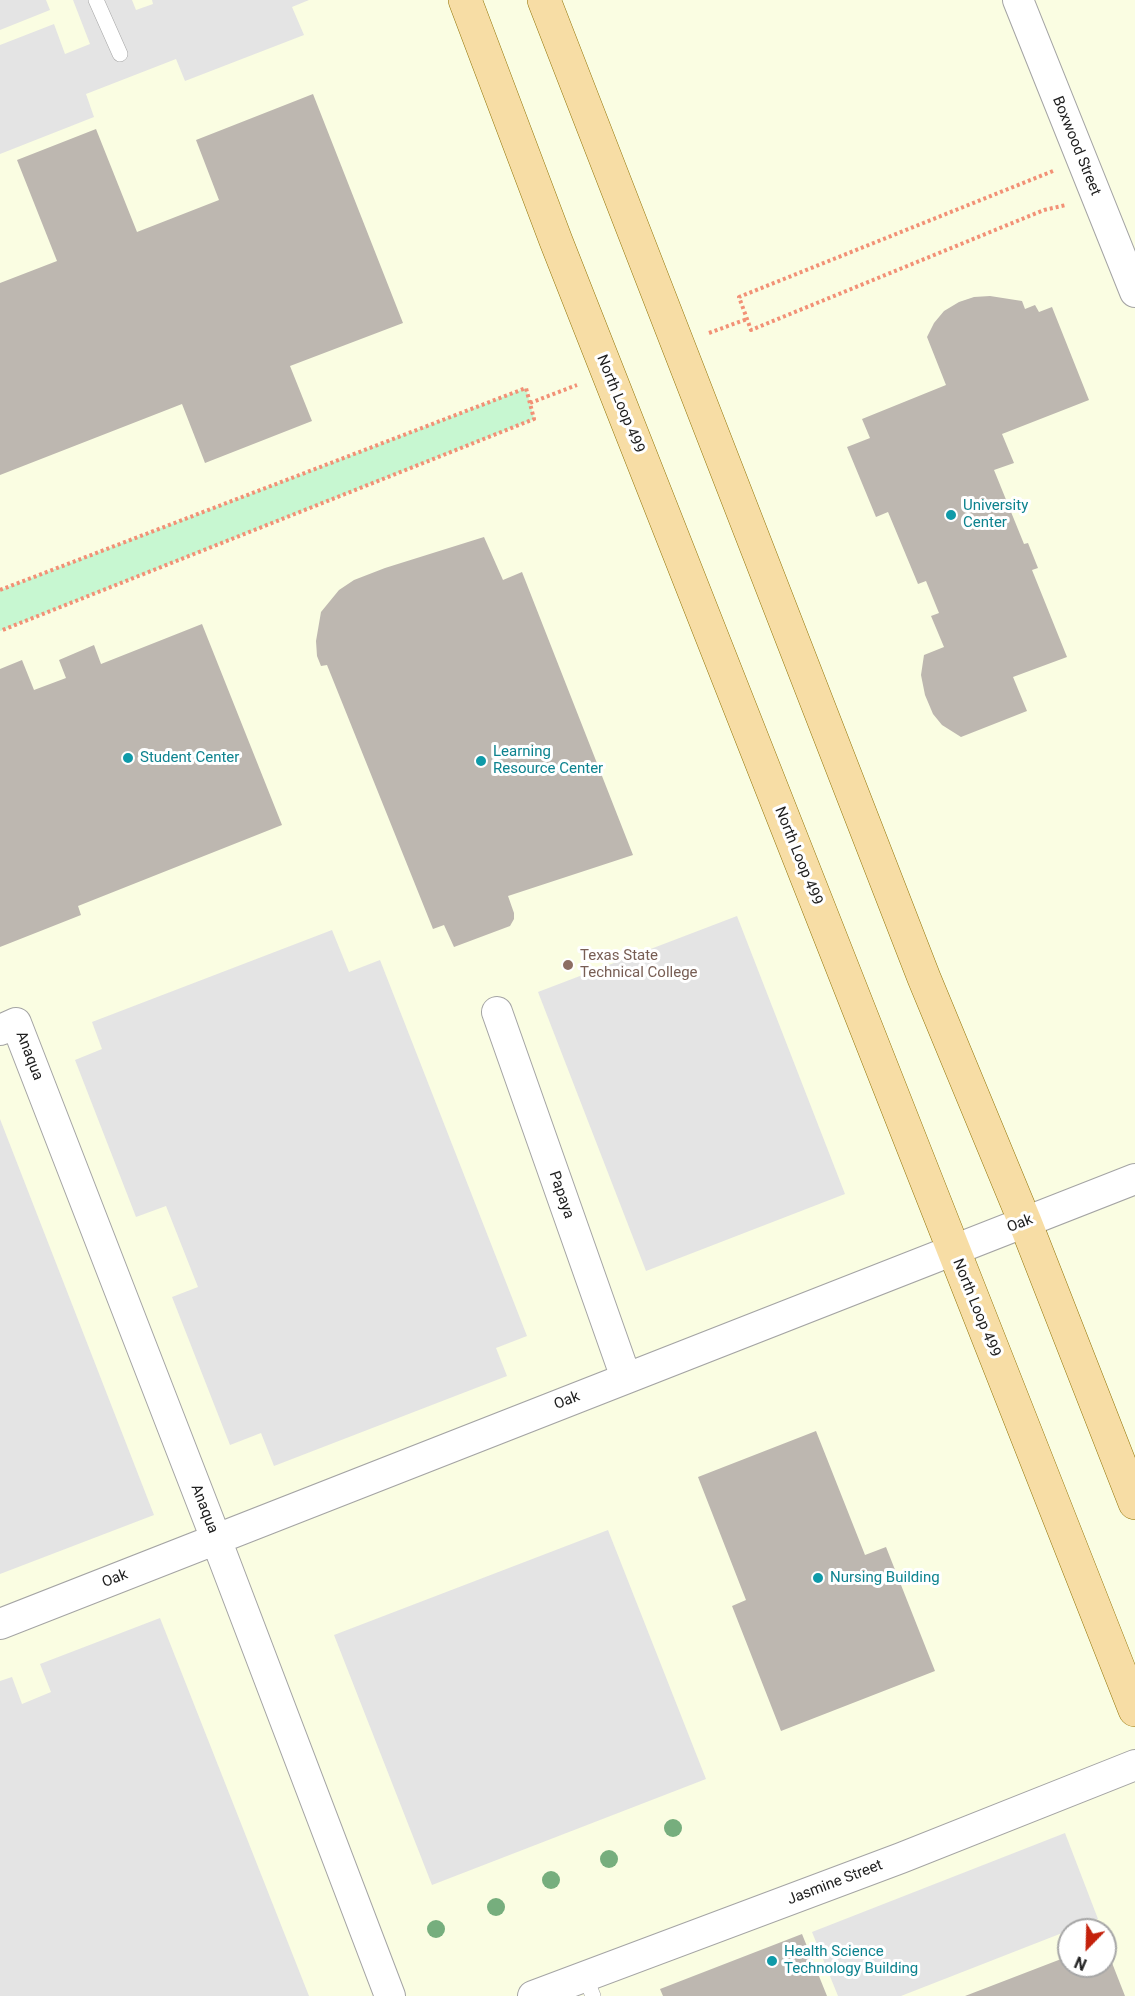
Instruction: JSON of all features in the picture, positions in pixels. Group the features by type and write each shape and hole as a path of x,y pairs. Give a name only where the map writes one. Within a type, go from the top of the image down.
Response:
{"main road":[{"name":"North Loop 499","path":"465,0 556,241 1135,1710"},
{"path":"544,0 924,978 1025,1222 1135,1503"}],"street":[{"name":"Boxwood Street","path":"1018,0 1135,292"},
{"name":"Papaya","path":"497,1012 626,1378"},
{"name":"Anaqua","path":"8,1026 216,1539 390,1996"},
{"name":"Oak","path":"0,1624 1135,1179"},
{"name":"Jasmine Street","path":"533,1996 589,1986 1135,1765"}],"lane":[{"path":"96,0 120,54"}],"path":[{"path":"1082,160 739,297 751,330 1044,210 1097,198"},
{"path":"0,590 526,387 534,419 0,631"}],"shaded area":[{"name":"Texas State Technical College","path":"0,0 1135,0 1135,1996 0,1996"},
{"path":"0,0 46,0 50,10 0,30"},
{"path":"73,0 132,0 136,10 153,4 152,0 309,0 292,7 304,35 185,81 176,59 86,94 94,117 0,154 0,45 54,24 65,54 90,44"},
{"path":"737,916 845,1194 646,1271 538,992"},
{"path":"332,930 349,972 380,960 527,1336 496,1348 507,1376 274,1466 261,1433 230,1445 172,1297 198,1287 166,1206 136,1217 75,1060 102,1049 92,1022"},
{"path":"0,1119 154,1515 0,1574"},
{"path":"608,1530 706,1779 432,1885 334,1635"},
{"path":"160,1618 309,1996 0,1996 0,1681 12,1677 22,1704 51,1692 40,1664"},
{"path":"1065,1833 1098,1918 1057,1918 1057,1935 901,1996 838,1996 812,1932"}],"green space":[{"path":"526,388 534,419 0,631 0,590"}],"building":[{"path":"313,94 403,323 290,366 312,421 205,463 182,404 0,475 0,283 57,261 17,160 96,129 137,232 219,200 196,140"},
{"name":"University Center","path":"990,296 1022,301 1025,309 1035,305 1039,312 1052,307 1089,400 1002,434 1014,463 994,470 1024,544 1028,543 1038,568 1032,570 1067,657 1013,677 1027,711 961,737 942,725 933,714 925,695 921,675 924,655 944,647 931,616 939,613 926,581 918,584 888,512 876,517 847,447 870,438 862,419 946,385 927,337 934,323 944,311 959,302 974,297"},
{"name":"Learning Resource Center","path":"484,537 503,580 522,572 633,855 508,896 514,913 510,926 454,947 444,925 433,929 327,665 321,666 317,656 316,641 321,612 339,590 354,580"},
{"name":"Student Center","path":"202,624 282,825 78,906 81,915 0,947 0,669 22,660 34,690 66,678 59,660 94,645 101,664"},
{"name":"Nursing Building","path":"816,1431 865,1555 886,1547 935,1671 781,1731 732,1606 746,1600 698,1477"},
{"name":"Health Science Technology Building","path":"802,1934 827,1996 663,1996 660,1989"},
{"path":"1057,1961 1057,1978 1117,1978 1117,1976 1125,1996 965,1996"}],"place":[{"name":"University Center","path":"951,515"},
{"name":"Student Center","path":"128,758"},
{"name":"Learning Resource Center","path":"481,761"},
{"name":"Texas State Technical College","path":"568,965"},
{"name":"Nursing Building","path":"818,1578"},
{"name":"Health Science Technology Building","path":"772,1961"}]}
